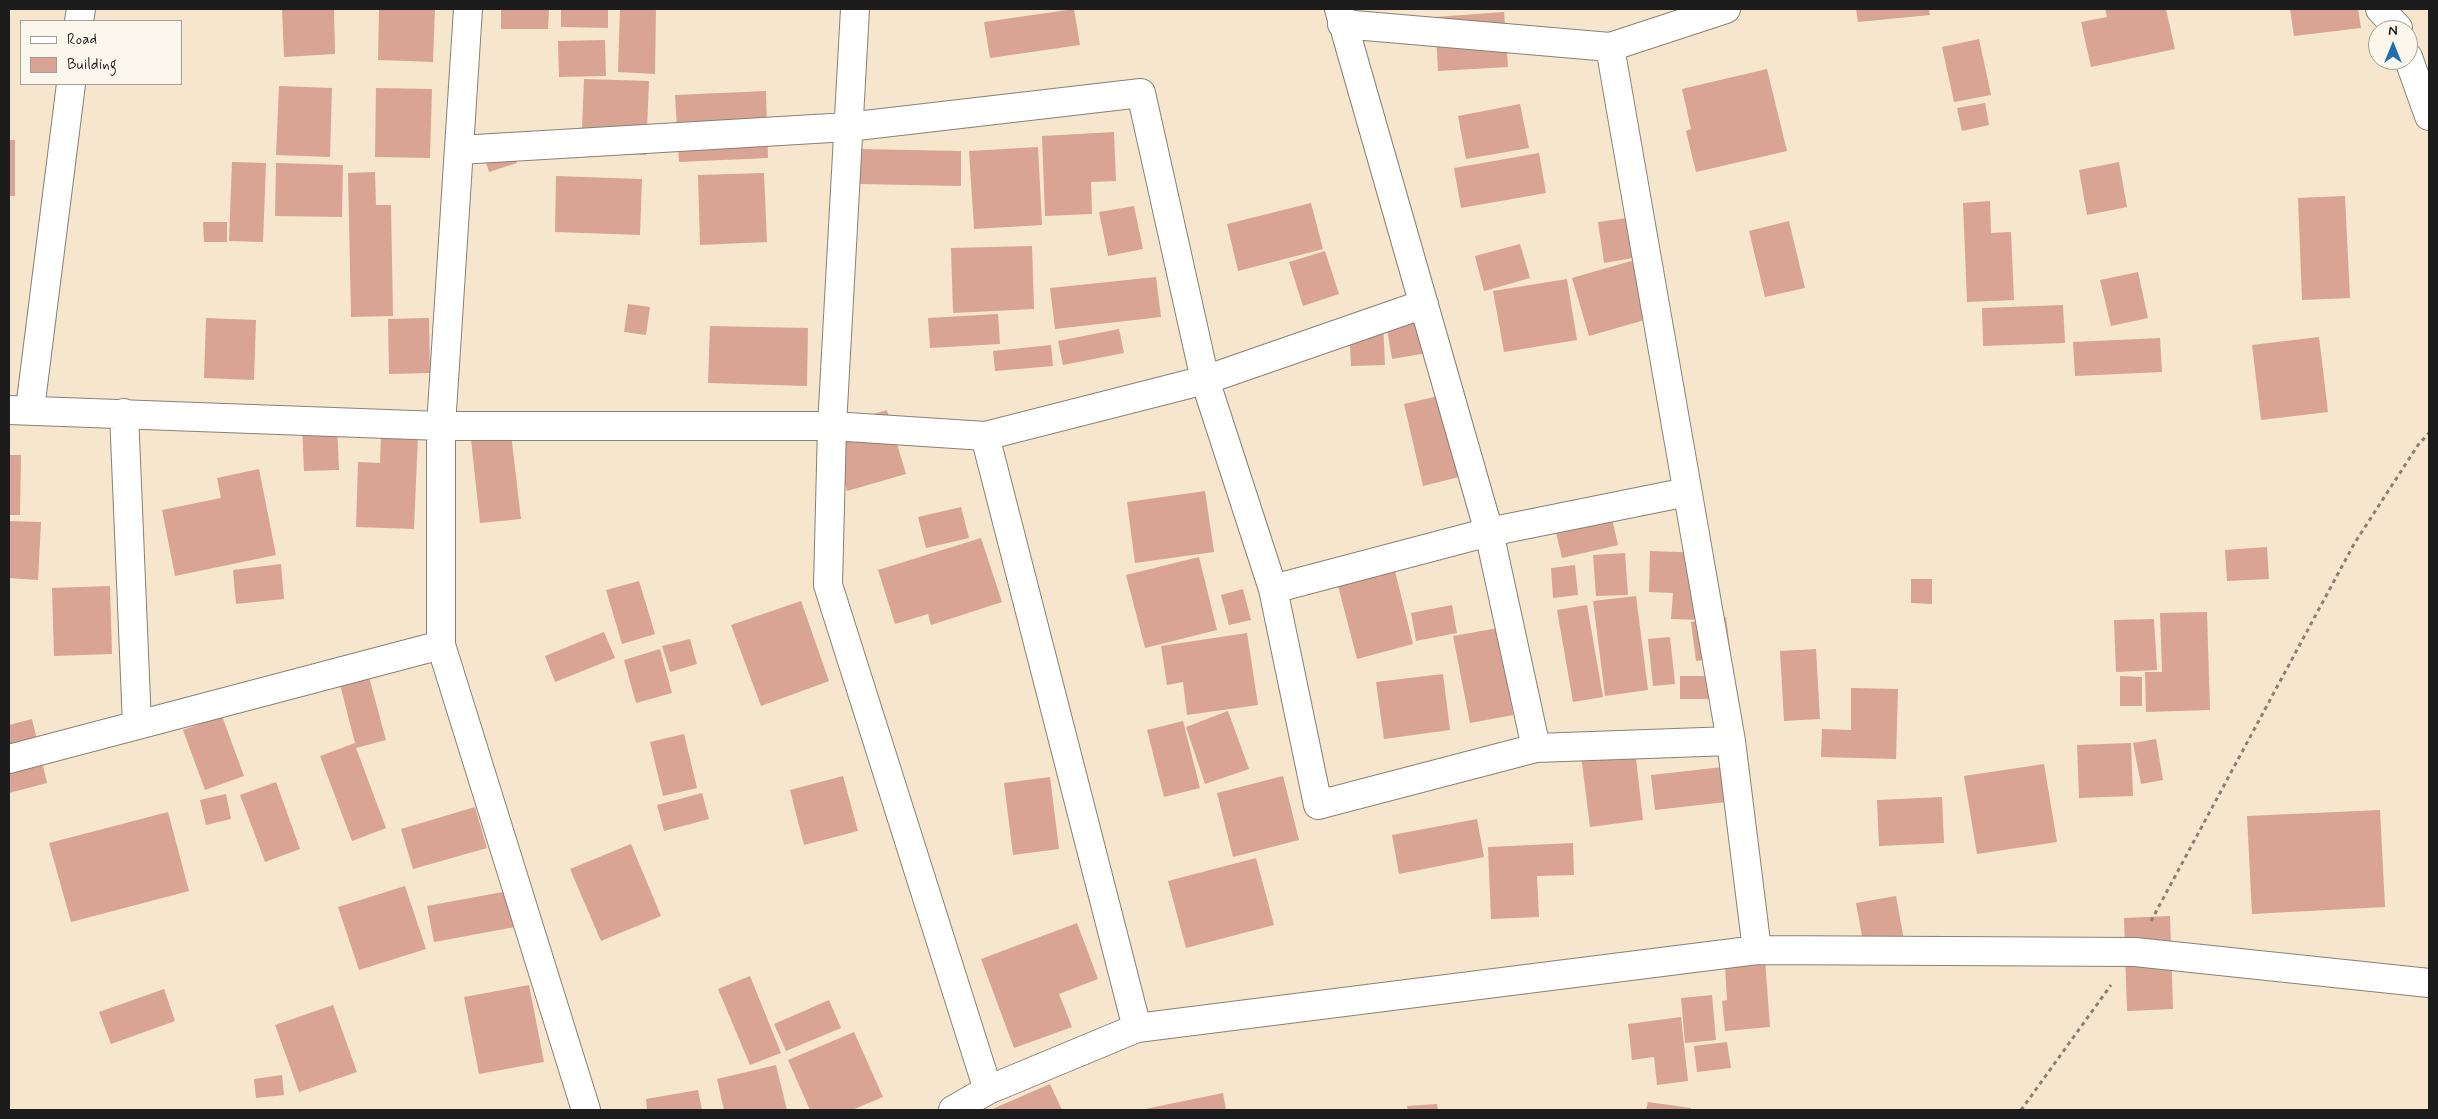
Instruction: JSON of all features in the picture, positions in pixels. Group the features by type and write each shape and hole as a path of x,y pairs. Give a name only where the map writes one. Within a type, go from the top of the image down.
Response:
{"street":[{"path":"468,9 441,426 441,645 586,1110"},
{"path":"855,9 832,426 828,585 988,1090"},
{"path":"1536,748 1490,532 1341,17 1610,47 1726,9"},
{"path":"1610,47 1730,741 1757,950"},
{"path":"2413,70 2429,116"},
{"path":"71,85 19,409 441,426 832,426 985,436 1206,380 1424,304"},
{"path":"459,150 848,127 1141,93 1206,380 1273,589 1318,805 1536,748 1730,741"},
{"path":"124,413 137,725"},
{"path":"985,436 1137,1028"},
{"path":"1273,589 1490,532 1687,492"},
{"path":"9,759 441,645"},
{"path":"953,1110 988,1090 1137,1028 1757,950 2135,952 2429,983"}],"path":[{"path":"2021,1110 2135,952 2354,544 2418,445 2429,433"}],"building":[{"path":"282,9 334,9 335,54 284,57"},
{"path":"379,9 435,9 433,62 378,60"},
{"path":"501,9 549,9 548,29 501,29"},
{"path":"561,9 608,9 608,28 561,27"},
{"path":"620,9 656,9 655,74 618,72"},
{"path":"1074,9 1080,45 990,58 984,22"},
{"path":"1856,9 1929,9 1930,15 1858,22"},
{"path":"2105,9 2166,9 2175,49 2091,67 2081,22 2107,17"},
{"path":"2290,9 2358,9 2361,28 2294,36"},
{"path":"1504,12 1508,67 1438,71 1435,17"},
{"path":"1979,39 1991,95 1954,102 1942,47"},
{"path":"605,40 606,76 559,77 558,41"},
{"path":"1767,69 1787,151 1696,172 1686,131 1691,129 1682,89"},
{"path":"584,79 649,81 646,155 581,152"},
{"path":"279,86 332,88 330,157 276,155"},
{"path":"376,88 432,89 430,158 375,157"},
{"path":"766,91 768,158 679,162 675,95"},
{"path":"1985,103 1989,125 1962,131 1957,108"},
{"path":"1520,104 1529,148 1466,159 1458,116"},
{"path":"1114,132 1116,181 1091,182 1092,214 1045,216 1042,136"},
{"path":"9,140 15,140 15,196 9,196"},
{"path":"510,141 517,163 489,172 482,150"},
{"path":"1038,147 1042,225 974,229 969,151"},
{"path":"860,149 961,151 961,186 860,184"},
{"path":"1539,153 1546,193 1461,208 1454,168"},
{"path":"232,162 266,163 263,242 229,241"},
{"path":"2119,162 2127,207 2087,215 2079,170"},
{"path":"276,163 343,165 342,217 275,216"},
{"path":"375,172 376,205 391,205 393,316 351,317 348,173"},
{"path":"764,173 767,242 700,245 698,175"},
{"path":"556,176 642,179 640,235 555,232"},
{"path":"2345,196 2350,298 2302,300 2298,198"},
{"path":"1990,201 1991,233 2011,232 2014,300 1967,302 1963,203"},
{"path":"1311,203 1323,249 1238,271 1227,224"},
{"path":"1134,206 1143,249 1108,256 1099,212"},
{"path":"1627,218 1633,258 1604,263 1598,222"},
{"path":"1789,221 1805,288 1765,297 1749,231"},
{"path":"203,222 227,222 227,242 204,242"},
{"path":"1520,244 1530,278 1484,291 1475,256"},
{"path":"1032,246 1034,309 953,313 951,248"},
{"path":"1325,251 1339,294 1303,306 1289,262"},
{"path":"1638,259 1655,317 1589,336 1572,278"},
{"path":"2138,272 2148,318 2111,326 2100,280"},
{"path":"1156,277 1161,317 1055,329 1050,288"},
{"path":"1567,279 1577,340 1504,352 1493,291"},
{"path":"628,304 650,307 646,335 624,332"},
{"path":"2063,305 2065,343 1983,346 1982,308"},
{"path":"998,314 1000,344 930,348 928,318"},
{"path":"1433,315 1439,351 1392,359 1386,323"},
{"path":"206,318 256,320 254,380 204,378"},
{"path":"429,318 430,373 389,374 388,319"},
{"path":"1383,322 1385,365 1351,366 1349,323"},
{"path":"710,326 808,328 807,386 708,383"},
{"path":"1119,329 1124,353 1063,365 1058,341"},
{"path":"2319,337 2328,412 2261,420 2252,345"},
{"path":"2160,338 2162,372 2075,376 2073,342"},
{"path":"1051,345 1053,366 995,371 993,351"},
{"path":"1443,395 1463,476 1423,486 1404,404"},
{"path":"887,410 906,474 847,491 827,428"},
{"path":"337,424 339,470 304,471 302,425"},
{"path":"510,425 521,519 480,523 470,430"},
{"path":"381,434 418,435 414,529 356,527 358,462 380,463"},
{"path":"9,455 21,455 20,515 9,515"},
{"path":"259,469 276,555 175,576 162,510 221,498 217,478"},
{"path":"1205,491 1214,552 1135,563 1127,502"},
{"path":"961,507 969,538 926,548 918,517"},
{"path":"1610,510 1618,545 1562,558 1554,524"},
{"path":"9,521 41,522 38,580 9,578"},
{"path":"981,538 1002,602 931,625 928,614 895,624 878,570"},
{"path":"2267,547 2269,579 2227,581 2225,550"},
{"path":"1650,551 1706,553 1704,620 1671,619 1673,593 1649,592"},
{"path":"1625,553 1628,595 1596,596 1593,555"},
{"path":"1199,557 1217,630 1145,648 1126,575"},
{"path":"1393,563 1413,644 1357,659 1336,578"},
{"path":"281,564 284,599 236,604 233,570"},
{"path":"1575,565 1578,595 1553,598 1551,568"},
{"path":"1911,579 1932,579 1932,604 1911,603"},
{"path":"639,581 655,634 622,644 606,590"},
{"path":"110,586 112,654 54,656 52,588"},
{"path":"1243,589 1251,620 1229,625 1221,595"},
{"path":"1636,596 1648,690 1605,696 1593,601"},
{"path":"801,601 829,681 761,706 731,625"},
{"path":"1452,605 1457,633 1416,641 1411,613"},
{"path":"1587,605 1603,697 1573,702 1557,610"},
{"path":"2207,612 2210,710 2146,712 2145,672 2162,672 2160,613"},
{"path":"1726,617 1731,656 1696,661 1691,622"},
{"path":"2154,619 2157,670 2116,672 2114,620"},
{"path":"1498,628 1513,715 1470,723 1453,636"},
{"path":"604,632 615,658 555,682 545,656"},
{"path":"1247,633 1258,705 1187,715 1183,682 1167,685 1161,646"},
{"path":"1670,637 1675,684 1653,686 1648,639"},
{"path":"690,639 697,664 670,672 662,646"},
{"path":"660,649 672,693 636,703 624,660"},
{"path":"1816,649 1820,719 1784,721 1780,651"},
{"path":"366,666 386,740 356,748 386,828 352,841 320,756 355,743 337,673"},
{"path":"1443,674 1450,730 1384,739 1376,682"},
{"path":"1680,676 1714,676 1714,699 1680,699"},
{"path":"2120,676 2142,677 2142,706 2120,706"},
{"path":"1851,688 1898,689 1896,759 1821,757 1822,729 1851,730"},
{"path":"1228,711 1249,769 1205,784 1186,727"},
{"path":"222,716 244,776 205,790 183,730"},
{"path":"32,719 47,783 9,793 9,725"},
{"path":"1183,721 1200,788 1164,797 1147,730"},
{"path":"684,734 697,788 663,796 650,742"},
{"path":"2156,739 2163,780 2141,784 2133,743"},
{"path":"1634,741 1643,820 1590,827 1580,747"},
{"path":"2131,743 2133,796 2079,798 2077,745"},
{"path":"2044,764 2057,842 1977,854 1964,776"},
{"path":"1732,766 1735,801 1655,810 1651,775"},
{"path":"843,776 858,831 804,845 790,790"},
{"path":"1283,776 1299,840 1233,857 1217,793"},
{"path":"1050,777 1059,849 1013,855 1004,783"},
{"path":"276,782 300,849 265,862 240,795"},
{"path":"702,793 709,819 664,831 657,805"},
{"path":"226,794 231,819 206,825 200,800"},
{"path":"1942,797 1944,843 1879,846 1877,800"},
{"path":"475,807 487,848 413,869 401,829"},
{"path":"2380,810 2385,907 2252,914 2247,816"},
{"path":"168,812 189,891 71,922 49,843"},
{"path":"1477,819 1484,857 1399,874 1392,835"},
{"path":"1573,843 1574,875 1537,876 1539,917 1491,919 1488,847"},
{"path":"631,844 661,916 601,941 570,869"},
{"path":"1256,858 1274,925 1186,948 1168,881"},
{"path":"405,886 426,949 359,970 338,907"},
{"path":"508,891 515,927 434,942 427,906"},
{"path":"1896,896 1904,940 1864,947 1856,903"},
{"path":"2170,916 2173,1009 2127,1011 2124,918"},
{"path":"1077,923 1098,979 1059,994 1072,1027 1014,1048 981,959"},
{"path":"1764,946 1770,1027 1725,1031 1722,1001 1727,1000 1724,949"},
{"path":"750,976 781,1053 750,1065 718,989"},
{"path":"529,985 544,1062 479,1074 464,997"},
{"path":"164,989 175,1021 111,1044 99,1012"},
{"path":"1712,995 1716,1040 1685,1043 1681,998"},
{"path":"829,1000 841,1028 786,1051 774,1024"},
{"path":"333,1005 357,1072 299,1092 275,1025"},
{"path":"1681,1017 1688,1081 1657,1085 1654,1057 1632,1060 1628,1024"},
{"path":"854,1032 883,1097 852,1110 810,1110 788,1060"},
{"path":"1727,1042 1731,1068 1697,1072 1694,1046"},
{"path":"776,1065 787,1110 724,1110 717,1079"},
{"path":"282,1075 284,1095 256,1098 254,1079"},
{"path":"1050,1084 1062,1110 990,1110"},
{"path":"698,1090 702,1110 647,1110 646,1099"},
{"path":"1223,1093 1226,1110 1145,1110 1145,1109"},
{"path":"1648,1102 1691,1108 1691,1110 1646,1110"},
{"path":"1437,1104 1438,1110 1408,1110 1407,1106"}]}
